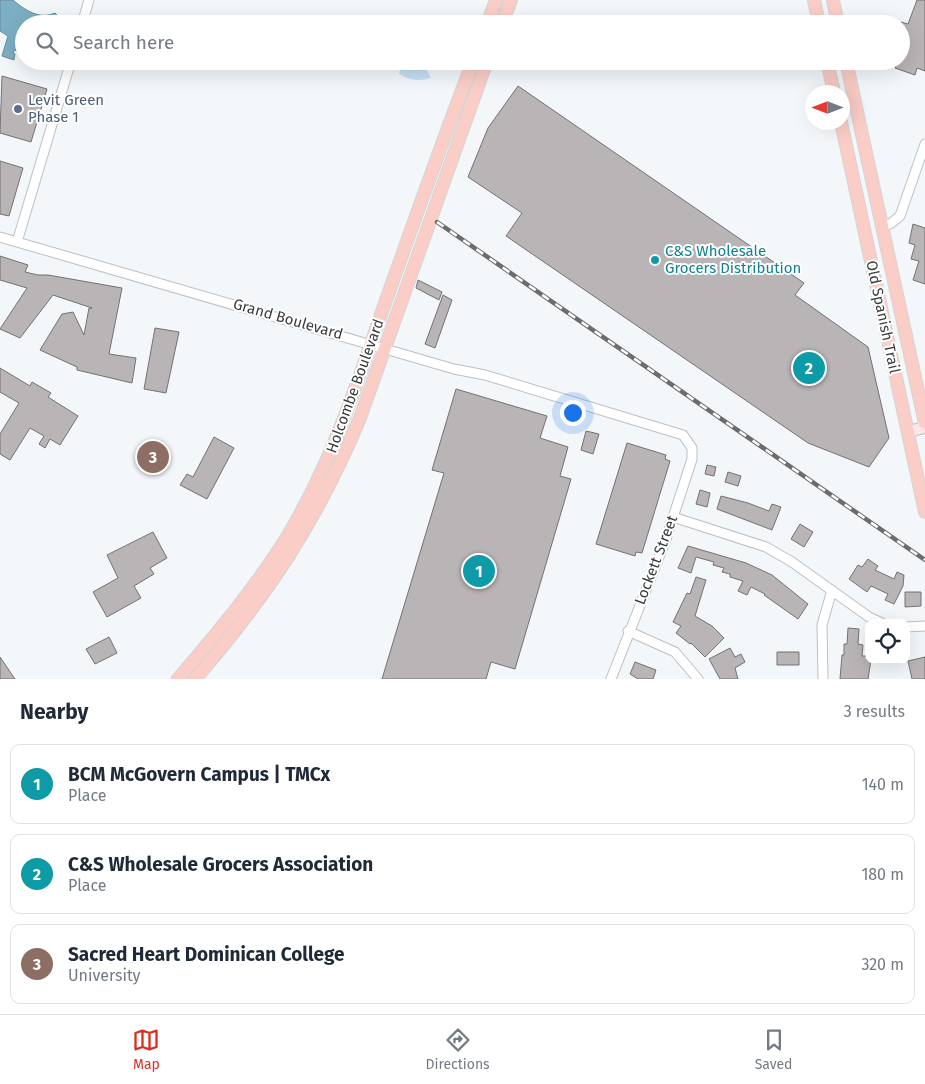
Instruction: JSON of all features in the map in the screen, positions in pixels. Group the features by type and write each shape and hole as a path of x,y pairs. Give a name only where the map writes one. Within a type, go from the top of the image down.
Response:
{"main road":[{"path":"490,15 496,0"},
{"path":"505,15 511,0"},
{"path":"817,12 833,4"},
{"name":"Holcombe Boulevard","path":"178,679 224,625 258,580 290,532 332,450 470,70"},
{"name":"Holcombe Boulevard","path":"195,679 237,630 269,587 300,540 343,457 384,349 484,70"},
{"path":"830,70 833,85"},
{"name":"Old Spanish Trail","path":"848,70 925,423"},
{"name":"Old Spanish Trail","path":"843,130 925,512"},
{"path":"847,151 864,147"},
{"path":"868,250 886,246"},
{"path":"893,363 911,359"}],"street":[{"path":"84,15 88,0"},
{"path":"17,242 67,70"},
{"path":"882,226 890,224 900,216 925,144"},
{"name":"Grand Boulevard","path":"0,237 454,369 485,375 674,431 688,440"},
{"path":"908,432 925,427"},
{"name":"Lockett Street","path":"611,679 673,518 692,458 692,448 688,440"},
{"path":"673,518 766,547 873,619"},
{"path":"823,679 822,625 832,590"},
{"path":"910,627 925,626"},
{"path":"628,631 675,652 698,679"}],"shaded area":[{"path":"0,0 13,0 38,15 15,15 14,60 2,56 8,36 0,31"},
{"path":"400,70 427,70 431,78 415,80 399,74"}],"building":[{"path":"917,0 925,0 925,71 917,68 915,75 901,70 910,70 910,19"},
{"name":"Levit Green Phase 1","path":"2,76 47,89 31,142 0,133"},
{"name":"C&S Wholesale Grocers Distribution","path":"518,86 804,283 795,295 868,347 889,438 869,467 808,443 506,236 522,213 468,177 488,128"},
{"path":"0,161 23,168 9,216 0,214"},
{"path":"913,224 925,228 925,284 913,280 919,261 911,259 915,245 909,243"},
{"path":"0,256 28,265 25,272 122,288 109,354 136,358 132,383 77,370 77,367 40,350 62,314 73,312 84,335 89,308 92,308 53,295 20,338 0,329 27,288 0,280"},
{"path":"418,280 442,292 439,300 416,288"},
{"path":"443,295 452,300 435,348 425,344"},
{"path":"155,328 179,332 166,393 144,389"},
{"path":"0,368 30,386 32,382 51,393 48,397 78,416 60,445 50,439 45,448 39,444 44,436 30,428 10,460 0,454 0,434 19,403 0,392"},
{"path":"456,389 547,416 540,438 568,447 560,476 571,479 515,669 491,662 486,679 382,679 444,473 432,470"},
{"path":"586,431 599,434 593,454 581,450"},
{"path":"214,437 234,448 207,499 180,485 187,474 193,477"},
{"path":"627,443 666,455 665,459 670,461 642,553 636,552 635,556 596,544"},
{"path":"707,465 716,467 714,476 705,474"},
{"path":"728,472 741,476 738,486 725,482"},
{"path":"700,490 710,493 707,507 696,504"},
{"path":"721,496 769,511 772,504 781,507 772,530 717,509"},
{"path":"800,524 813,532 804,547 791,539"},
{"path":"153,532 167,558 150,568 154,574 134,586 141,598 107,617 93,592 118,578 107,555"},
{"path":"688,546 746,563 772,575 808,604 798,619 765,594 751,587 747,595 738,591 743,581 722,572 724,568 713,565 714,562 696,557 691,573 678,568"},
{"path":"868,559 878,566 875,570 894,579 897,572 904,575 903,586 894,604 885,600 888,594 871,586 867,592 849,579 858,565 862,567"},
{"path":"696,577 706,580 695,616 712,626 724,638 705,657 691,643 676,633 681,626 673,622 687,593 690,594"},
{"path":"905,592 921,592 921,606 905,607"},
{"path":"848,628 859,629 858,644 863,645 862,656 865,656 865,664 870,664 868,679 840,679 844,644 847,644"},
{"path":"109,637 117,653 95,664 86,649"},
{"path":"730,648 735,657 741,654 745,662 735,668 738,679 720,679 709,659"},
{"path":"777,652 799,652 799,665 777,665"},
{"path":"0,657 15,679 0,679"},
{"path":"925,657 925,679 912,679 909,664 910,661"},
{"path":"635,662 656,670 653,679 638,679 630,674"}],"railway":[{"path":"437,222 925,560"}],"place":[{"name":"Levit Green Phase 1","path":"18,109"},
{"name":"C&S Wholesale Grocers Distribution","path":"655,260"},
{"name":"C&S Wholesale Grocers Association","path":"809,368"},
{"name":"Sacred Heart Dominican College","path":"153,457"},
{"name":"BCM McGovern Campus | TMCx","path":"479,571"}]}
